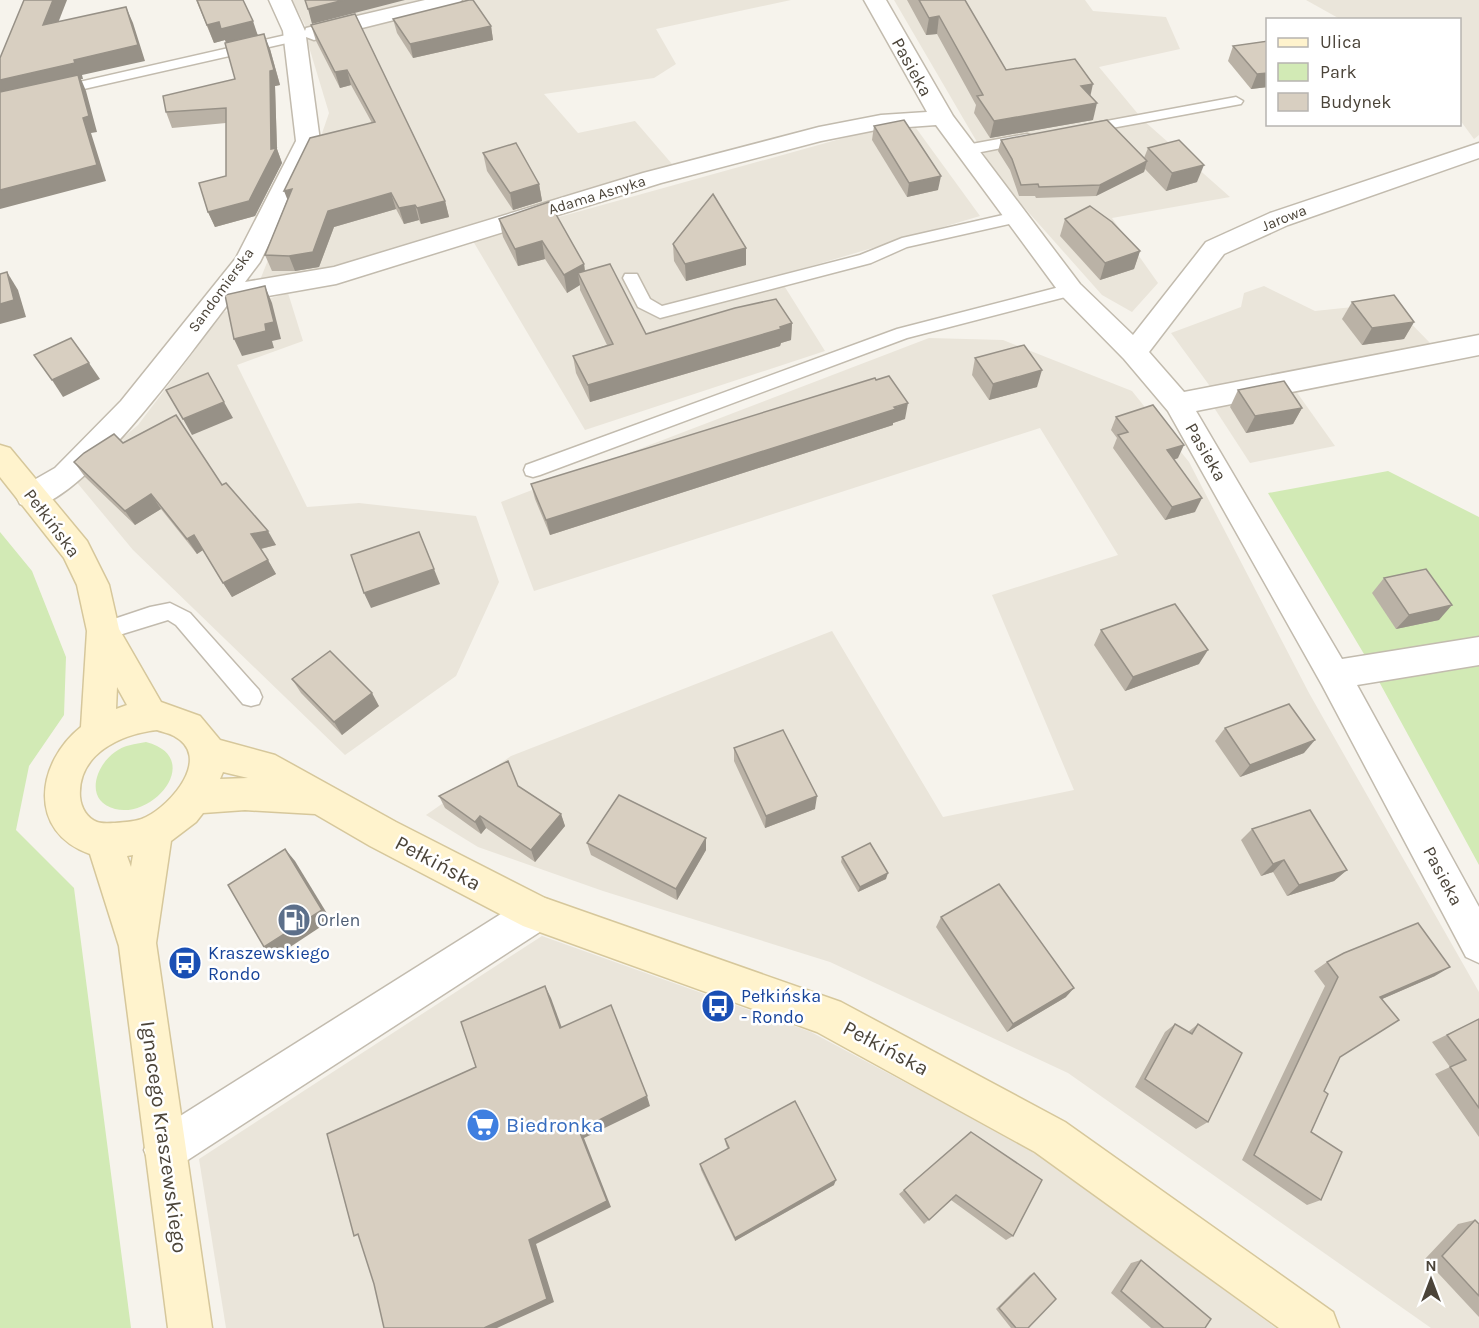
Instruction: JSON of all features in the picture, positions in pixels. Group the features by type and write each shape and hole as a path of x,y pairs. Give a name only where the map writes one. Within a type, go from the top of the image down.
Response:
{"street":[{"name":"Sandomierska","path":"32,496 65,476 131,408 247,262 308,141 294,31 280,0"},
{"path":"295,37 451,0"},
{"name":"Pasieka","path":"875,0 942,118 1071,290 1134,352 1178,404 1334,675 1479,944"},
{"name":"Adama Asnyka","path":"221,295 336,275 652,178 819,134 881,122 942,118"},
{"name":"Jarowa","path":"1134,352 1215,248 1279,219 1479,150"},
{"path":"1178,404 1479,345"},
{"name":"Pełkińska","path":"0,456 76,550 93,585 104,631 151,716"},
{"name":"Pełkińska","path":"98,734 104,631"},
{"path":"1334,675 1479,651"},
{"path":"151,716 175,718 190,726 201,738 207,753 207,770 195,797 173,821 154,833 132,840 111,842 92,838 76,830 66,816 61,800 62,783 69,765 81,748 98,734 117,723 136,717 151,716"},
{"name":"Pełkińska","path":"207,753 263,766 318,798 536,913 827,1016 1050,1137 1317,1328"},
{"name":"Pełkińska","path":"195,797 245,794 318,798"},
{"name":"Ignacego Kraszewskiego","path":"138,946 154,833"},
{"name":"Ignacego Kraszewskiego","path":"104,840 138,946 190,1328"},
{"path":"165,1150 536,913"}],"lane":[{"path":"0,104 295,37"},
{"path":"1072,131 1236,101"},
{"path":"966,150 1036,137"},
{"path":"631,278 644,303 660,312 865,259 902,243 1017,217"},
{"path":"532,470 903,333 1071,290"},
{"path":"104,631 150,615 170,611 183,619 251,697"}],"shaded area":[{"path":"292,0 420,0 306,27"},
{"path":"461,0 791,0 656,29 676,64 654,78 544,94 578,133 635,121 672,164 303,277 260,280 288,210 309,171 329,113 306,37"},
{"path":"894,0 1085,0 1093,11 1166,17 1180,49 1099,67 1143,120 1230,197 1112,218 1158,283 1132,312 1102,295 1022,205 991,166"},
{"path":"1306,0 1479,0 1479,135 1474,139 1461,121 1461,18 1338,18"},
{"path":"916,128 980,216 778,276 825,351 585,430 473,241 865,132"},
{"path":"1264,286 1315,311 1391,303 1431,344 1212,389 1171,333 1241,307 1244,293"},
{"path":"288,293 303,341 237,365 307,507 359,503 476,516 499,582 456,676 345,755 133,550 74,479 138,425 224,312"},
{"path":"929,338 1003,340 1132,391 1189,462 1309,693 1479,992 1479,1328 1431,1328 1068,1073 830,962 603,891 478,847 426,815 511,756 832,631 943,817 1074,790 992,595 1118,555 1040,428 534,591 501,502"},
{"path":"1293,387 1335,446 1250,463 1211,403"},
{"path":"542,936 811,1032 1041,1155 1276,1328 226,1328 199,1159"}],"green space":[{"path":"1388,471 1479,517 1479,865 1364,654 1268,493"},
{"path":"0,532 32,571 66,657 64,715 29,766 16,830 74,888 131,1328 0,1328"},
{"path":"146,742 163,750 171,760 172,772 167,785 158,796 145,805 130,810 115,809 105,805 99,799 96,791 98,774 102,766 118,750"}],"building":[{"path":"24,0 53,0 43,25 126,7 138,45 74,60 75,63 0,80 0,58"},
{"path":"197,0 243,0 253,21 221,29 219,22 207,25"},
{"path":"305,0 344,0 308,9"},
{"path":"473,0 491,26 410,44 393,19"},
{"path":"919,0 965,0 1006,70 1075,59 1093,84 1081,86 1097,103 994,121 977,96 983,95 939,16 929,18"},
{"path":"355,14 445,201 417,208 415,205 399,208 391,193 328,211 313,252 289,256 265,255 292,189 284,191 310,138 375,122 347,70 335,72 311,25"},
{"path":"264,34 274,70 270,71 271,149 276,148 249,201 208,212 199,183 226,176 226,108 166,112 163,96 235,79 225,43"},
{"path":"1266,41 1266,73 1257,74 1233,46"},
{"path":"78,75 89,116 83,118 97,165 0,190 0,92"},
{"path":"904,120 941,176 909,183 874,126"},
{"path":"1107,120 1147,161 1100,185 1039,187 1038,184 1021,185 1012,159 1001,140"},
{"path":"1179,140 1204,165 1172,173 1148,148"},
{"path":"516,143 539,184 510,193 483,153"},
{"path":"713,194 746,248 685,264 673,244"},
{"path":"549,202 584,264 564,275 542,241 515,249 499,219"},
{"path":"1090,206 1112,222 1140,251 1105,263 1065,219"},
{"path":"610,264 646,334 735,308 776,299 792,323 780,327 781,329 588,385 573,356 613,344 578,273"},
{"path":"7,272 14,300 0,304 0,274"},
{"path":"265,286 274,322 265,324 266,331 234,339 225,295"},
{"path":"1394,295 1414,322 1372,328 1352,302"},
{"path":"71,338 89,363 52,380 34,355"},
{"path":"1024,345 1042,370 993,384 975,358"},
{"path":"208,373 224,402 183,419 166,390"},
{"path":"889,376 908,403 894,407 896,409 546,520 531,484 875,378 876,380"},
{"path":"1284,381 1302,408 1255,416 1238,390"},
{"path":"1153,405 1184,445 1167,450 1202,498 1172,507 1118,435 1128,432 1116,417"},
{"path":"176,415 222,485 226,483 268,531 251,534 268,560 223,583 194,535 187,539 151,494 125,511 74,462 114,434 123,443"},
{"path":"419,532 434,569 364,593 351,555"},
{"path":"1426,569 1452,605 1409,615 1384,578"},
{"path":"1175,604 1208,650 1133,677 1101,630"},
{"path":"330,651 372,693 334,722 292,679"},
{"path":"1289,704 1315,740 1250,765 1225,728"},
{"path":"783,730 817,796 766,816 734,748"},
{"path":"508,761 518,786 561,814 531,850 480,816 475,822 439,796"},
{"path":"619,795 706,838 676,889 587,843"},
{"path":"1310,810 1347,870 1299,885 1284,860 1273,864 1252,829"},
{"path":"870,843 888,873 860,887 842,857"},
{"path":"285,849 322,910 264,947 228,885"},
{"path":"999,884 1074,988 1013,1024 941,917"},
{"path":"1418,923 1450,967 1380,997 1399,1020 1340,1057 1324,1091 1328,1094 1311,1132 1342,1152 1321,1200 1254,1155 1338,977 1327,962"},
{"path":"545,986 560,1028 611,1005 647,1096 579,1130 607,1201 529,1240 547,1299 484,1328 384,1328 374,1284 358,1234 354,1236 327,1134 476,1067 461,1022"},
{"path":"1479,1019 1479,1108 1450,1067 1466,1060 1447,1035"},
{"path":"1175,1024 1192,1034 1198,1024 1242,1053 1208,1122 1145,1079"},
{"path":"795,1101 836,1180 735,1238 700,1164 729,1148 725,1139"},
{"path":"971,1132 1042,1180 1013,1236 956,1195 929,1220 904,1190"},
{"path":"1475,1220 1479,1224 1479,1296 1442,1256"},
{"path":"1141,1260 1211,1319 1205,1328 1164,1328 1121,1291"},
{"path":"1034,1273 1056,1299 1028,1328 1016,1328 999,1308"}],"place":[{"name":"Orlen","path":"294,920"},
{"name":"Kraszewskiego Rondo","path":"185,963"},
{"name":"Pełkińska - Rondo","path":"718,1006"},
{"name":"Biedronka","path":"483,1125"}]}
